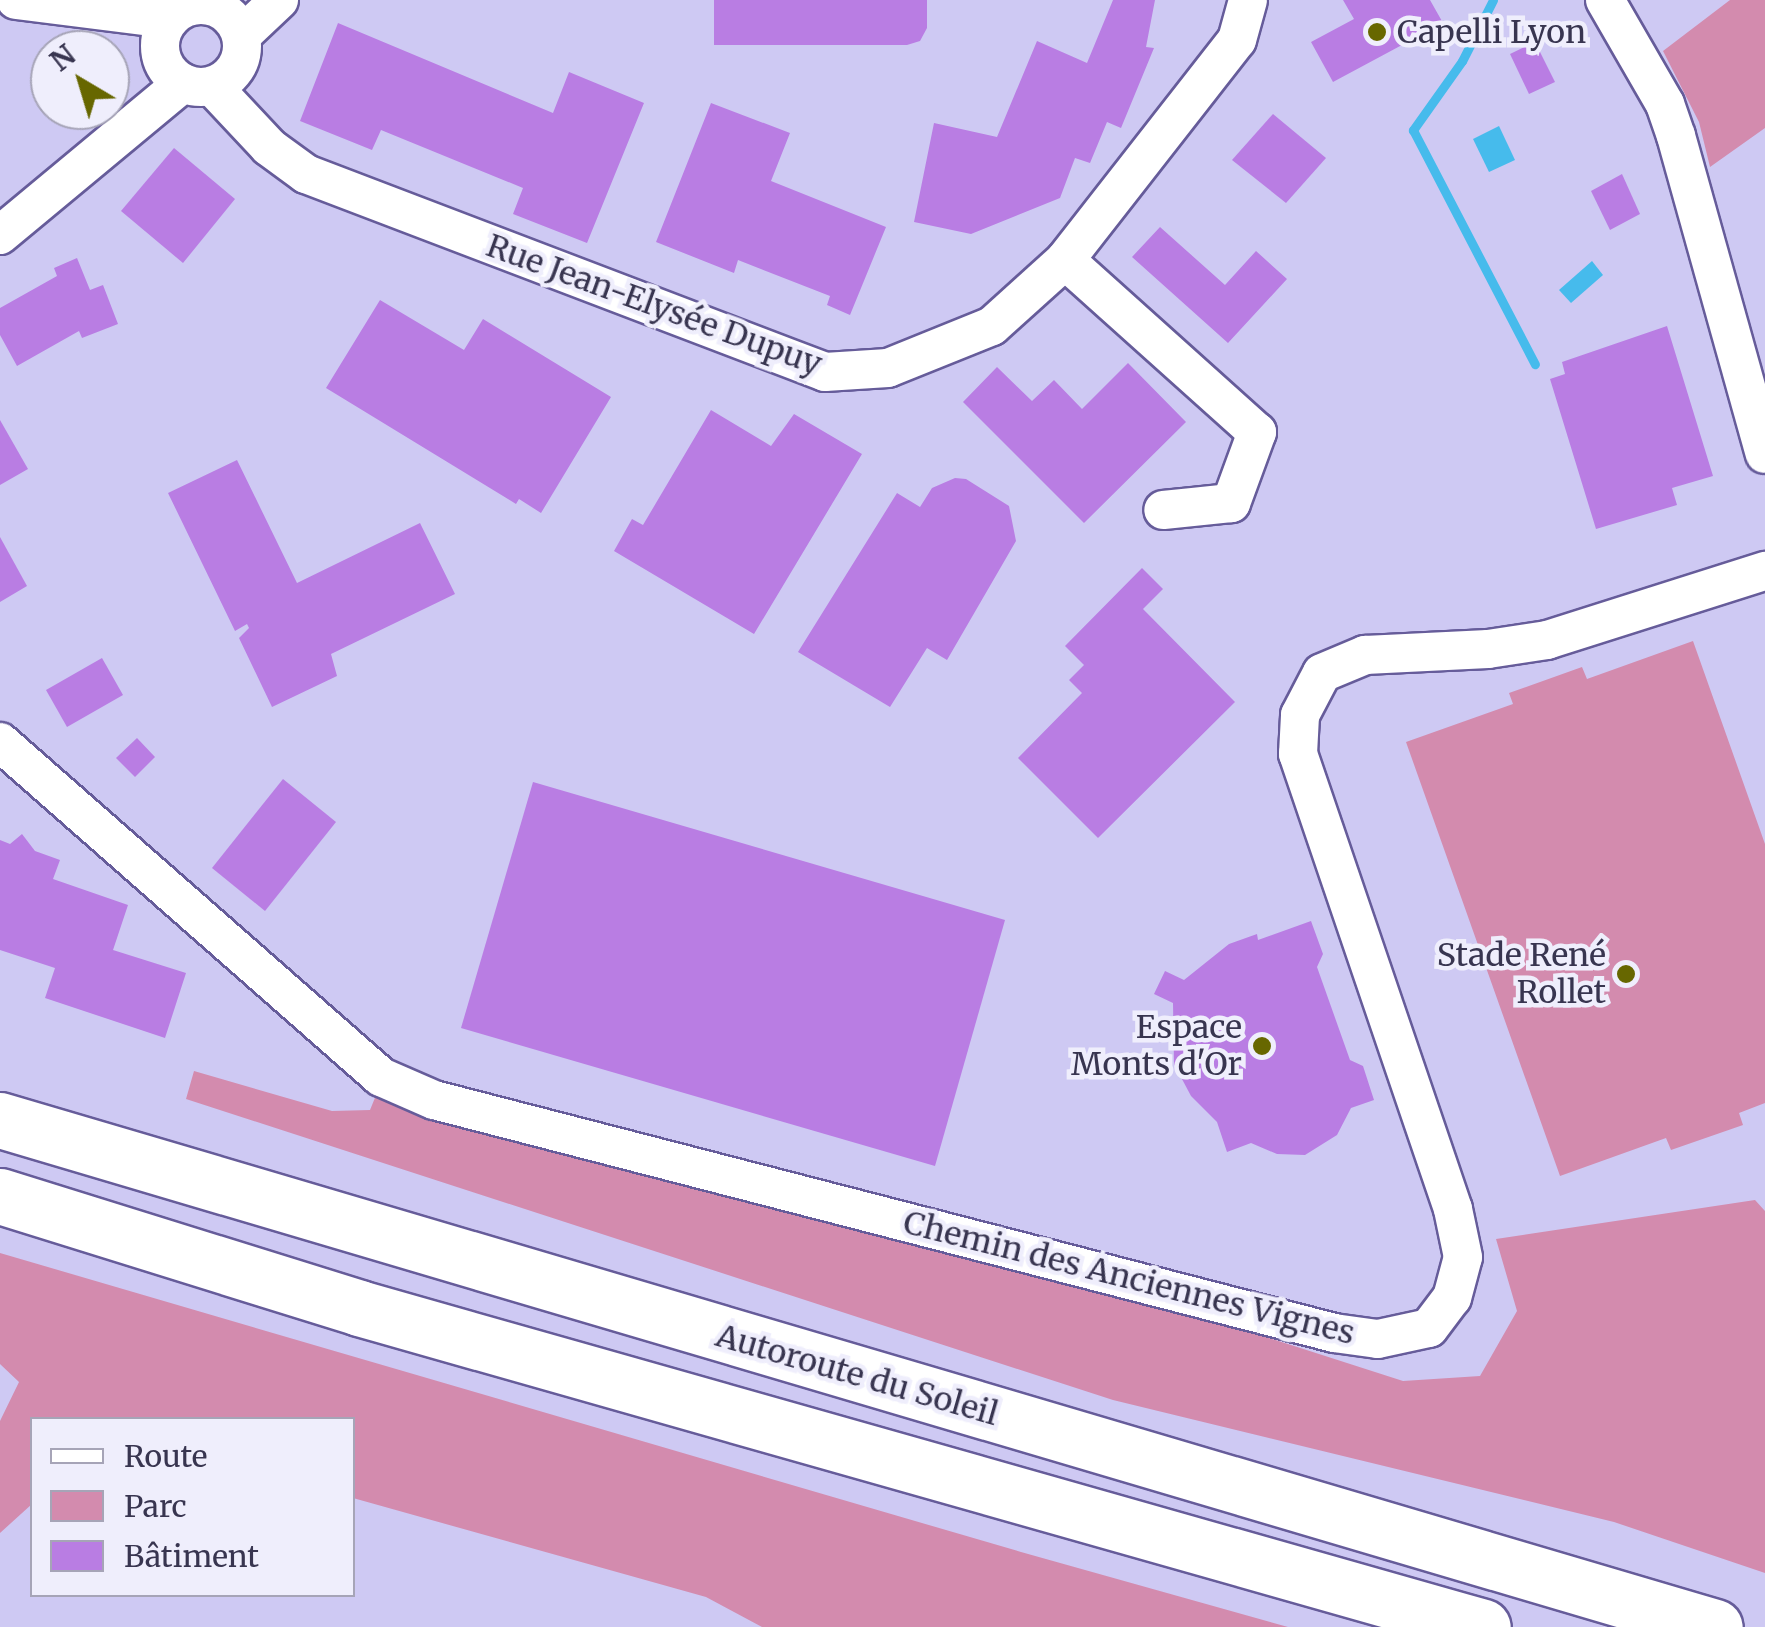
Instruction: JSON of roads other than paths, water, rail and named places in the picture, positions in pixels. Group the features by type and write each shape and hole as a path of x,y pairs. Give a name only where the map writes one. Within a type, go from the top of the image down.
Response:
{"highway":[{"path":"0,1088 283,1201"},
{"name":"Autoroute du Soleil","path":"0,1120 1715,1627"},
{"path":"0,1196 360,1308 1483,1627"},
{"path":"0,1221 226,1282 360,1308"}],"street":[{"path":"16,0 165,31"},
{"path":"209,81 165,66 165,31 184,8 202,4 240,16 280,0"},
{"name":"Rue Jean-Elysée Dupuy","path":"209,81 268,147 306,174 826,372 888,368 992,326 1065,260 1237,40 1248,0"},
{"path":"1618,5 1670,120 1765,454"},
{"path":"0,235 240,60 240,16"},
{"path":"1065,260 1258,432 1231,503 1164,510"},
{"name":"Chemin des Anciennes Vignes","path":"0,742 381,1077 453,1105 1334,1334 1378,1339 1428,1328 1452,1298 1463,1256 1453,1210 1298,754 1300,715 1322,673 1365,655 1488,648 1548,640 1765,571"}],"water":[{"path":"1499,126 1515,160 1489,172 1473,139"},
{"path":"1592,261 1603,275 1571,303 1559,290"}],"waterway":[{"path":"1493,0 1462,61 1413,130 1535,364"}],"place":[{"name":"Capelli Lyon","path":"1377,32"},
{"name":"Stade René Rollet","path":"1626,974"},
{"name":"Espace Monts d'Or","path":"1262,1046"}]}
